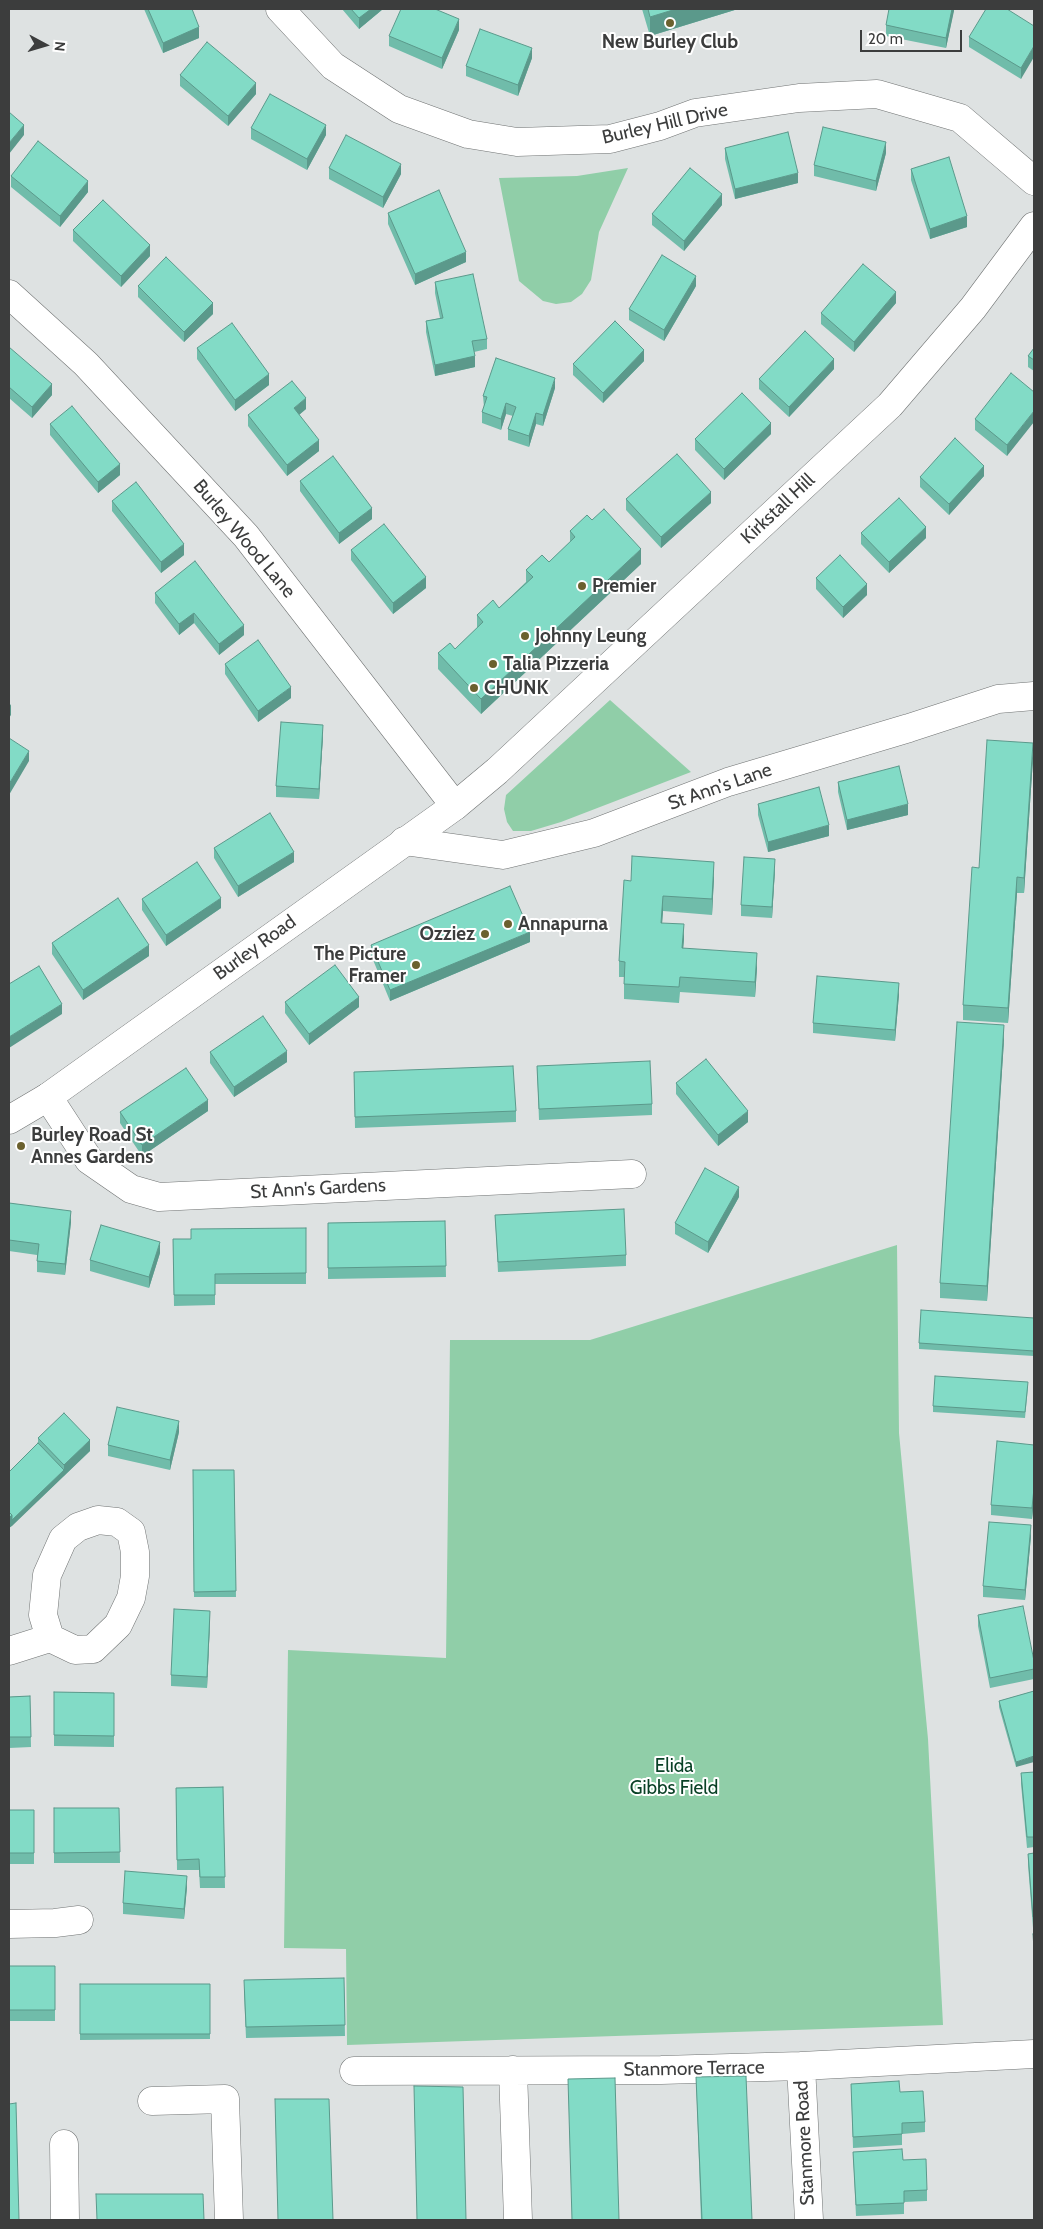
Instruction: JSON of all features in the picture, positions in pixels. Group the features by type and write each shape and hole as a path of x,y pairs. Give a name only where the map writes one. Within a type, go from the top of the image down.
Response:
{"street":[{"name":"Burley Hill Drive","path":"280,9 333,66 399,109 468,134 517,142 610,139 660,126 695,113 798,98 877,94 960,118 1034,181"},
{"name":"Kirkstall Hill","path":"497,771 890,405 973,308 1034,226"},
{"name":"Burley Wood Lane","path":"9,294 86,364 246,536 455,806"},
{"name":"St Ann's Lane","path":"404,841 503,855 594,833 728,782 910,728 998,699 1034,696"},
{"name":"Burley Road","path":"9,1120 48,1097 455,806 497,771"},
{"name":"St Ann's Gardens","path":"48,1097 89,1160 131,1189 159,1197 632,1174"},
{"path":"9,1652 50,1638 75,1650 93,1649 118,1625 131,1598 135,1576 135,1552 131,1532 117,1522 98,1520 91,1522 78,1527 63,1539 47,1575 43,1615 50,1638"},
{"path":"9,1924 55,1923 79,1920"},
{"name":"Stanmore Terrace","path":"354,2071 660,2070 800,2066 1034,2054"},
{"name":"Stanmore Road","path":"800,2066 809,2220"},
{"path":"513,2070 518,2220"},
{"path":"152,2101 226,2099 229,2220"},
{"path":"64,2144 65,2220"}],"green space":[{"path":"628,168 599,232 591,280 582,294 571,302 556,304 543,301 519,281 499,178 577,176"},
{"path":"610,700 691,772 561,822 531,831 513,831 507,822 504,809 506,795"},
{"name":"Elida Gibbs Field","path":"897,1245 899,1433 928,1739 943,2025 347,2045 346,1949 284,1948 288,1650 446,1658 450,1340 590,1340"}],"building":[{"path":"148,9 192,9 199,27 163,43"},
{"path":"351,9 371,9 359,18"},
{"path":"401,9 435,9 459,19 442,58 389,36"},
{"path":"648,9 676,9 650,17"},
{"path":"889,9 952,9 946,38 886,25"},
{"path":"986,9 1007,9 1034,26 1034,46 1021,68 969,37"},
{"path":"480,29 532,48 518,85 466,66"},
{"path":"207,42 256,83 228,116 180,75"},
{"path":"270,94 326,125 307,159 251,128"},
{"path":"9,112 24,125 9,143"},
{"path":"823,127 886,142 876,181 814,165"},
{"path":"788,132 798,173 735,189 725,148"},
{"path":"346,135 401,164 383,197 329,168"},
{"path":"38,141 88,181 60,216 11,176"},
{"path":"949,157 967,216 930,229 911,169"},
{"path":"690,168 722,194 684,241 652,214"},
{"path":"439,190 466,252 415,274 388,213"},
{"path":"103,200 150,245 121,276 73,230"},
{"path":"662,255 696,276 664,330 629,309"},
{"path":"166,257 213,303 184,332 138,286"},
{"path":"863,264 896,292 854,342 821,313"},
{"path":"473,274 487,339 472,341 475,356 435,365 426,321 443,318 435,282"},
{"path":"615,321 644,350 603,393 573,364"},
{"path":"232,323 269,374 235,400 197,348"},
{"path":"805,331 834,359 789,407 759,379"},
{"path":"9,347 52,384 32,407 9,387"},
{"path":"1034,348 1034,360 1028,356"},
{"path":"496,358 555,378 543,415 536,413 529,436 508,429 516,407 506,403 501,419 482,412 487,397 483,396"},
{"path":"1011,373 1034,392 1034,411 1007,445 975,419"},
{"path":"292,381 306,398 294,408 319,440 287,465 248,415"},
{"path":"742,393 771,423 724,469 695,439"},
{"path":"72,406 120,464 98,482 50,424"},
{"path":"955,438 984,466 949,504 920,477"},
{"path":"677,454 711,492 661,537 626,499"},
{"path":"333,456 372,508 339,533 300,481"},
{"path":"136,482 184,544 161,562 112,501"},
{"path":"899,498 926,527 889,562 861,533"},
{"path":"604,509 641,549 481,699 438,653 450,643 455,649 483,622 477,615 493,600 499,608 533,577 526,570 542,555 549,562 575,537 570,531 587,515 592,520"},
{"path":"384,524 426,577 393,603 351,550"},
{"path":"840,555 867,584 843,607 816,578"},
{"path":"195,561 244,625 219,644 194,613 179,624 155,593"},
{"path":"258,640 291,687 258,711 225,664"},
{"path":"281,722 323,725 319,789 276,786"},
{"path":"9,738 29,751 9,784"},
{"path":"987,740 1033,743 1024,878 1017,877 1008,1008 963,1005 972,867 979,868"},
{"path":"899,766 908,804 847,820 838,782"},
{"path":"819,787 829,825 768,842 758,804"},
{"path":"270,813 294,852 238,886 214,848"},
{"path":"632,856 714,862 712,899 663,896 661,923 684,924 682,948 757,953 755,982 680,977 679,987 624,984 625,962 619,961 624,880 631,881"},
{"path":"744,857 775,859 772,907 741,905"},
{"path":"197,862 221,898 166,935 142,899"},
{"path":"510,886 530,932 390,990 371,945"},
{"path":"118,898 149,945 83,990 52,943"},
{"path":"335,965 359,997 309,1034 285,1002"},
{"path":"39,966 62,1004 9,1037 9,984"},
{"path":"817,976 899,983 895,1030 813,1023"},
{"path":"263,1016 287,1051 234,1087 210,1052"},
{"path":"957,1022 1004,1025 987,1286 940,1283"},
{"path":"706,1059 748,1111 718,1135 676,1083"},
{"path":"650,1061 652,1104 539,1109 537,1066"},
{"path":"513,1066 516,1111 355,1117 354,1072"},
{"path":"186,1068 208,1100 142,1145 120,1112"},
{"path":"705,1168 739,1187 708,1242 675,1223"},
{"path":"9,1203 71,1211 65,1264 37,1261 39,1244 9,1240"},
{"path":"624,1209 626,1255 498,1262 495,1215"},
{"path":"445,1221 446,1266 328,1268 328,1223"},
{"path":"101,1225 160,1242 149,1277 90,1260"},
{"path":"306,1228 306,1273 215,1274 215,1295 174,1295 173,1239 191,1239 191,1229"},
{"path":"921,1310 1034,1318 1034,1351 919,1343"},
{"path":"935,1376 1028,1382 1025,1412 933,1406"},
{"path":"117,1407 179,1421 170,1460 108,1445"},
{"path":"64,1413 90,1440 64,1465 38,1438"},
{"path":"997,1441 1034,1445 1032,1508 991,1505"},
{"path":"38,1443 64,1470 12,1520 12,1515 9,1512 9,1472"},
{"path":"193,1470 234,1470 236,1591 194,1592"},
{"path":"989,1522 1031,1525 1025,1590 983,1586"},
{"path":"1023,1606 1034,1669 990,1678 978,1615"},
{"path":"174,1609 210,1611 207,1677 171,1675"},
{"path":"1034,1691 1034,1756 1016,1762 999,1701"},
{"path":"54,1692 114,1693 114,1736 54,1735"},
{"path":"30,1696 31,1737 9,1737 9,1697"},
{"path":"1034,1772 1034,1837 1027,1837 1021,1773"},
{"path":"223,1787 225,1877 200,1877 199,1859 177,1860 176,1788"},
{"path":"54,1808 119,1808 120,1852 54,1853"},
{"path":"9,1810 34,1810 34,1853 9,1853"},
{"path":"1034,1853 1034,1917 1033,1917 1028,1854"},
{"path":"125,1871 187,1876 184,1909 123,1903"},
{"path":"9,1966 55,1966 55,2010 9,2010"},
{"path":"344,1978 345,2025 246,2027 244,1980"},
{"path":"80,1984 210,1984 210,2034 80,2034"},
{"path":"746,2076 752,2220 702,2220 696,2077"},
{"path":"615,2078 619,2220 572,2220 568,2079"},
{"path":"899,2081 900,2092 923,2091 925,2122 902,2123 902,2134 853,2137 851,2084"},
{"path":"414,2086 463,2087 466,2220 417,2220"},
{"path":"275,2099 329,2099 333,2220 278,2220"},
{"path":"16,2103 19,2220 9,2220 9,2104"},
{"path":"902,2149 903,2160 926,2159 927,2190 904,2191 904,2203 856,2205 853,2152"},
{"path":"96,2194 203,2194 204,2220 97,2220"}],"place":[{"name":"New Burley Club","path":"670,23"},
{"name":"Premier","path":"582,586"},
{"name":"Johnny Leung","path":"525,636"},
{"name":"Talia Pizzeria","path":"493,664"},
{"name":"CHUNK","path":"474,688"},
{"name":"Annapurna","path":"508,924"},
{"name":"Ozziez","path":"485,934"},
{"name":"The Picture Framer","path":"416,965"},
{"name":"Burley Road St Annes Gardens","path":"21,1146"}]}
